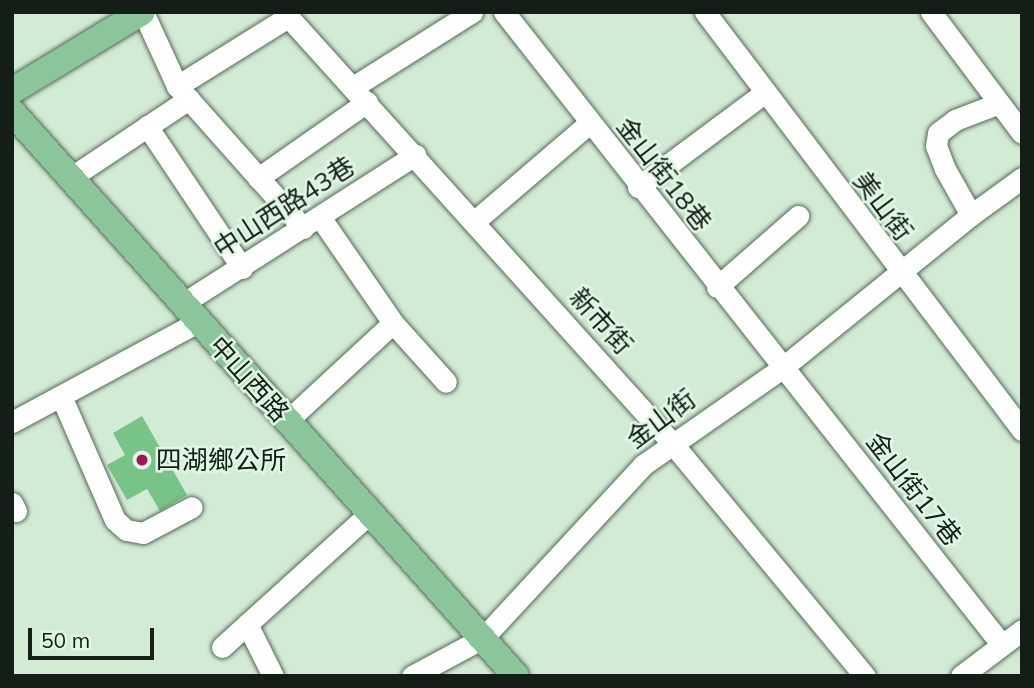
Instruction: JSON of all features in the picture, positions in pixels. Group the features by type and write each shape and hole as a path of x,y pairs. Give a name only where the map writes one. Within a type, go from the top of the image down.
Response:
{"main road":[{"path":"12,91 143,12"},
{"name":"中山西路","path":"12,111 516,676"}],"street":[{"path":"143,12 183,93 258,178 312,223 393,323 446,382"},
{"path":"258,178 360,94 472,12"},
{"name":"金山街18巷","path":"504,12 588,124 782,368"},
{"name":"美山街","path":"705,12 897,272 1022,430"},
{"path":"931,12 1022,133"},
{"path":"70,178 147,126 183,93 286,15"},
{"name":"新市街","path":"286,15 475,221 672,443 865,676"},
{"path":"638,187 764,93"},
{"path":"971,215 945,169 936,146 938,133 955,120 999,103"},
{"path":"475,221 588,124"},
{"path":"147,126 242,268"},
{"name":"中山西路43巷","path":"12,422 61,396 190,313 242,268 415,155"},
{"name":"金山街","path":"412,676 483,638 643,465 782,368 897,272 1022,178"},
{"path":"717,287 798,216"},
{"path":"287,421 393,323"},
{"name":"金山街17巷","path":"782,368 1002,645"},
{"path":"61,396 115,520 126,530 143,533 192,507"},
{"path":"222,647 370,513"},
{"path":"247,624 273,676"},
{"path":"961,676 1022,630"}],"building":[{"name":"四湖鄉公所","path":"142,416 187,495 160,511 147,489 127,500 107,465 125,455 113,433"}],"place":[{"name":"四湖鄉公所","path":"142,460"}]}
